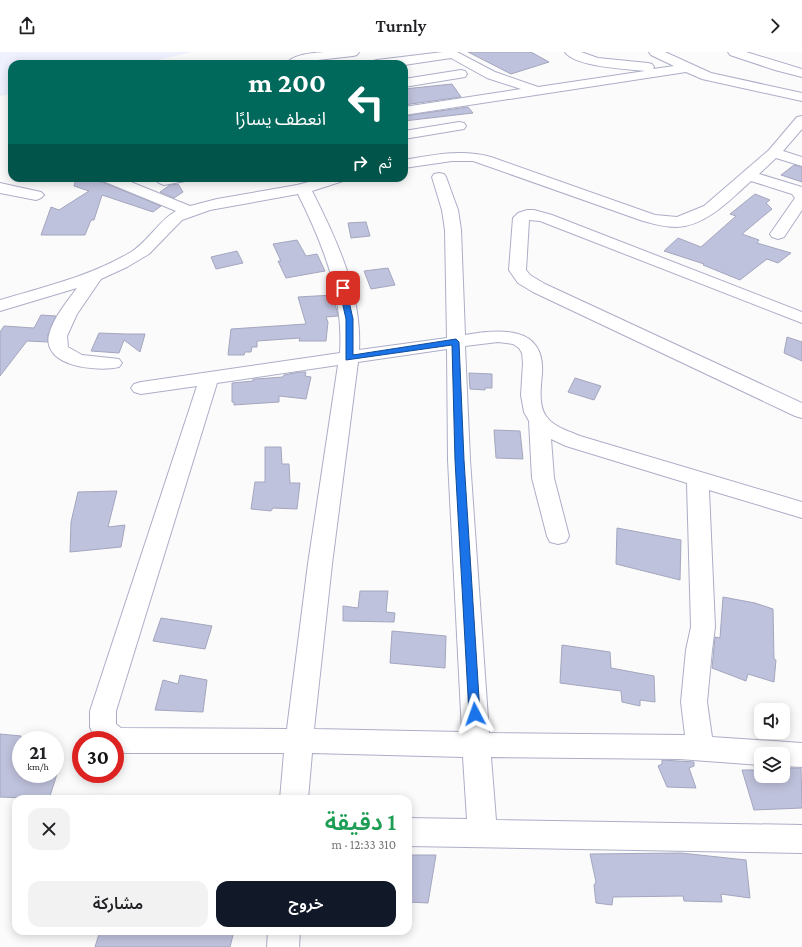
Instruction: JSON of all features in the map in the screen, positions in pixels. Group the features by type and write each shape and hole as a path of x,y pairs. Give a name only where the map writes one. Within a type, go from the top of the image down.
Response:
{"street":[{"path":"341,60 353,52"},
{"path":"408,60 446,56 450,52 491,75 538,91"},
{"path":"571,52 597,62 672,70"},
{"path":"655,52 707,76 802,97"},
{"path":"734,52 802,73"},
{"path":"301,60 306,58 328,60"},
{"path":"752,86 769,64"},
{"path":"408,110 687,68"},
{"path":"408,82 461,74"},
{"path":"408,163 452,157 473,157 512,168 649,218 669,222 686,220 702,214 774,153 802,120"},
{"path":"408,134 459,126"},
{"path":"774,153 802,162"},
{"path":"748,175 798,192 802,198 778,234"},
{"path":"439,177 450,210 453,230 459,460 482,833"},
{"path":"118,182 190,210"},
{"path":"0,306 118,266 139,254 153,242 165,226 174,218 190,210 214,204 303,188 324,182"},
{"path":"0,188 36,195"},
{"path":"294,795 299,741 329,497 349,358 350,319 336,263 323,226 303,188"},
{"path":"802,318 546,218 532,214 525,215 521,218 517,270 524,279 539,288 802,411"},
{"path":"95,275 68,314 58,336 59,350 78,361 112,363"},
{"path":"141,388 501,336 516,339 527,345 531,351 532,359 530,379 532,405 539,421 543,478 558,536"},
{"path":"208,378 103,711 101,722 104,730 111,737 122,741 299,741 700,748 754,752"},
{"path":"539,421 552,432 573,441 698,480 802,510"},
{"path":"698,480 703,627 699,650 694,702 700,748"},
{"path":"790,754 802,755"},
{"path":"412,832 802,839"},
{"path":"283,947 284,935"}],"shaded area":[{"path":"0,52 192,52 157,60 8,60 8,95 0,96"}],"building":[{"path":"468,52 531,52 549,62 511,74"},
{"path":"452,84 461,97 408,104 408,89"},
{"path":"468,107 473,113 408,121 408,115"},
{"path":"794,165 802,167 802,182 781,175"},
{"path":"75,182 102,182 161,206 153,212 102,195 94,220 91,220 85,235 41,235 51,207 59,210 89,191 74,186"},
{"path":"178,184 183,192 174,198 160,192 170,185"},
{"path":"755,194 770,200 766,203 772,209 742,234 759,240 757,243 791,253 778,263 767,259 740,280 703,265 704,264 664,251 678,238 701,247 736,216 730,214"},
{"path":"366,222 370,236 351,238 348,223"},
{"path":"297,240 306,256 317,254 325,271 286,278 278,261 281,261 273,244"},
{"path":"237,251 243,263 216,269 211,257"},
{"path":"388,268 395,285 371,289 364,271"},
{"path":"333,295 338,316 326,317 328,322 326,341 299,341 300,338 257,341 257,347 252,347 251,352 245,352 244,355 228,355 231,329 306,324 298,297"},
{"path":"41,315 56,316 48,335 48,342 27,341 0,376 0,332 4,326 34,328"},
{"path":"99,333 145,334 140,352 124,340 119,353 91,351"},
{"path":"787,337 802,342 802,361 784,353"},
{"path":"306,372 305,376 311,377 306,399 279,396 279,402 234,405 234,402 232,402 232,383 253,381 253,379 283,377 284,375"},
{"path":"469,373 492,374 492,388 485,388 485,390 470,389"},
{"path":"575,378 601,386 594,400 568,392"},
{"path":"494,430 520,431 523,459 496,458"},
{"path":"265,447 281,447 282,464 289,464 290,483 300,483 297,509 273,508 271,511 251,509 255,482 265,482"},
{"path":"117,491 108,527 125,525 121,547 70,552 71,522 78,492"},
{"path":"617,528 681,540 680,580 616,564"},
{"path":"360,591 388,591 386,612 395,613 394,622 343,621 343,606 358,608"},
{"path":"723,597 755,603 773,609 774,659 776,660 774,682 748,674 746,681 712,668 715,637 720,638"},
{"path":"161,618 212,626 205,649 153,641"},
{"path":"392,631 446,636 445,668 390,663"},
{"path":"562,645 610,652 611,668 654,676 655,702 640,700 640,706 622,702 621,691 560,683"},
{"path":"180,675 207,680 203,712 155,710 163,680 178,684"},
{"path":"0,734 12,735 12,783 54,783 50,795 12,795 12,797 0,797"},
{"path":"662,760 694,762 694,766 689,768 696,788 667,787 658,766 662,764"},
{"path":"790,768 801,768 802,808 754,810 742,770 754,770 754,783 790,783"},
{"path":"681,853 746,860 750,898 721,894 722,902 684,901 683,896 613,897 612,905 596,903 594,885 596,882 590,854"},
{"path":"412,855 436,855 428,903 412,902"},
{"path":"99,935 233,935 230,947 95,947"}],"route":[{"path":"343,288 350,319 349,358 456,342 459,460 475,714"}]}
